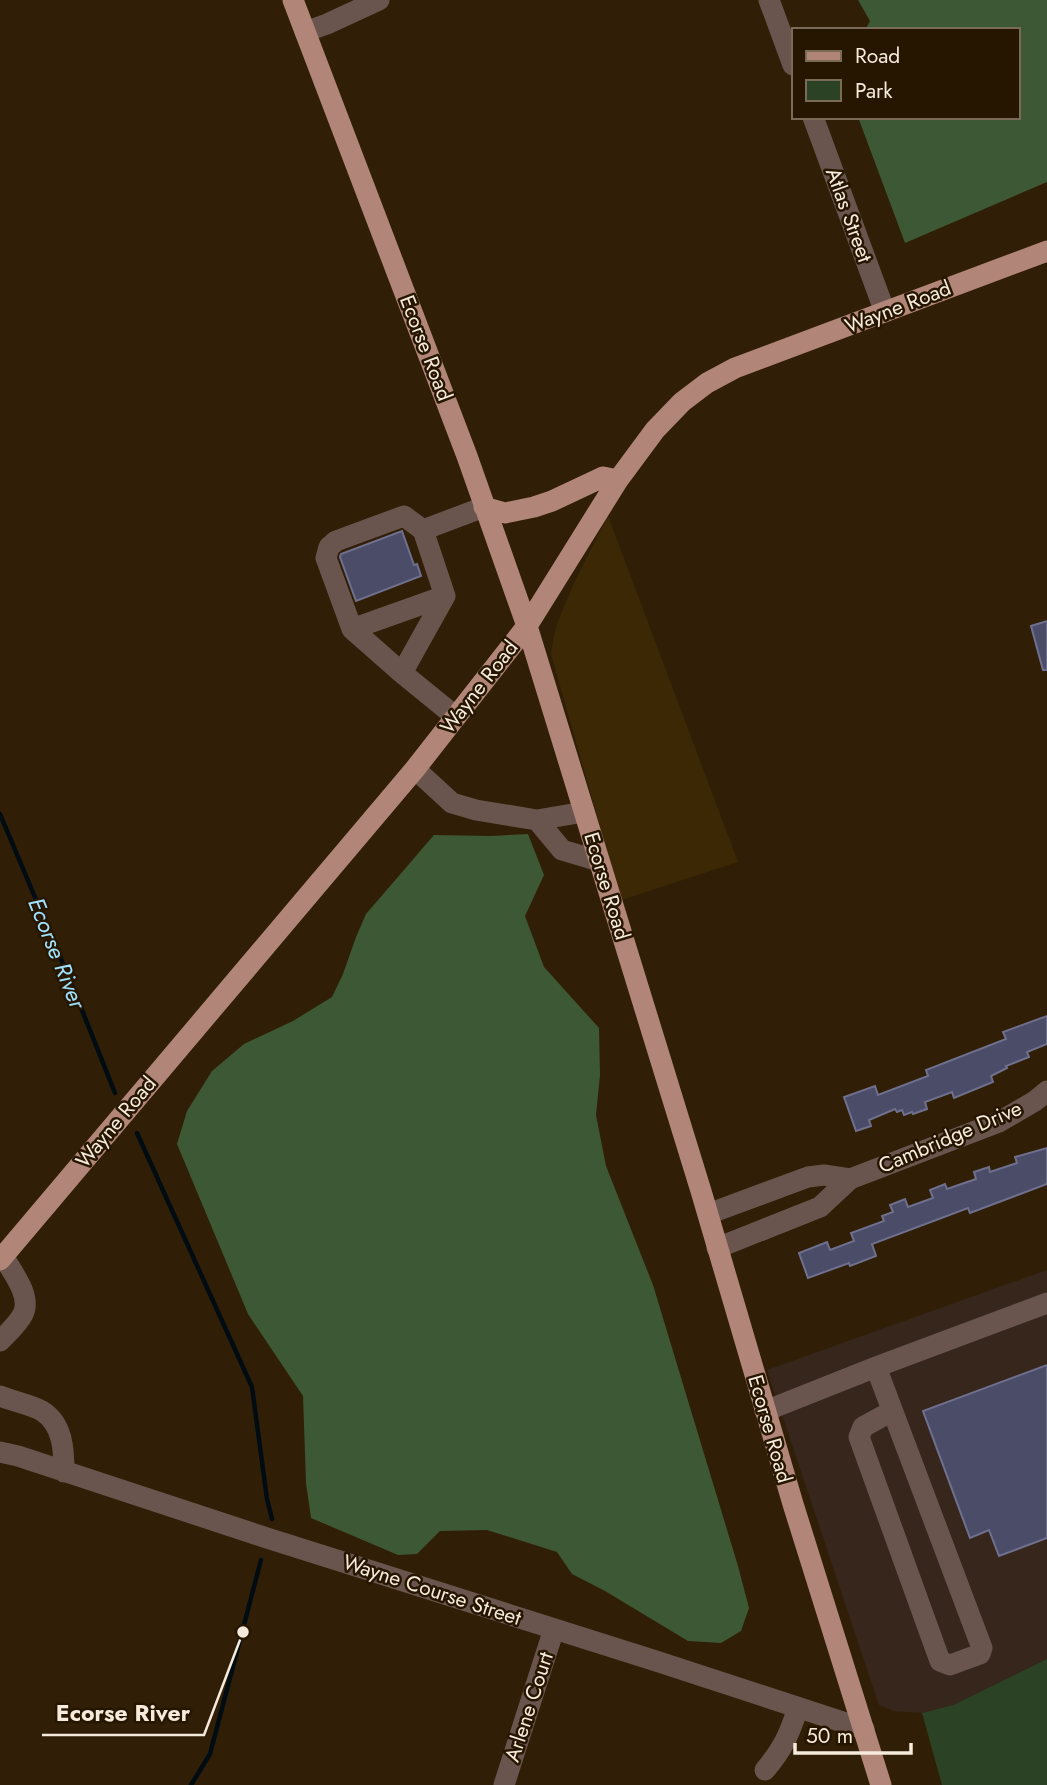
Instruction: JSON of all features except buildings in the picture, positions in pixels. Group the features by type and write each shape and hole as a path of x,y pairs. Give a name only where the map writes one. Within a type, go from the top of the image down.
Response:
{"main road":[{"name":"Ecorse Road","path":"293,0 463,445 527,626 881,1785"},
{"name":"Wayne Road","path":"2,1258 415,769 527,626 618,480 682,402 707,383 735,368 1047,251"},
{"path":"484,507 505,513 534,508 603,477 618,480"}],"street":[{"path":"305,32 379,0"},
{"path":"769,0 792,62"},
{"name":"Atlas Street","path":"814,119 885,312"},
{"path":"423,530 484,507"},
{"path":"402,673 445,596 423,530 404,516 336,541 329,547 326,558 352,629 402,673 456,717"},
{"path":"352,629 445,596"},
{"path":"415,769 452,803 476,810 537,820 584,812"},
{"path":"537,820 562,850 599,861"},
{"name":"Cambridge Drive","path":"717,1248 820,1207 850,1179 999,1122 1047,1091"},
{"name":"Cambridge Drive","path":"708,1214 808,1177 824,1175 850,1179"},
{"path":"0,1341 18,1322 25,1307 24,1295 17,1280 2,1258"},
{"path":"765,1411 1047,1304"},
{"path":"876,1367 982,1648 980,1654 950,1665 940,1661 859,1437 863,1427 892,1411"},
{"path":"0,1396 42,1411 54,1423 61,1437 64,1472"},
{"name":"Wayne Course Street","path":"0,1452 864,1730"},
{"name":"Arlene Court","path":"504,1785 554,1629"},
{"path":"765,1770 789,1737 798,1708"}],"shaded area":[{"path":"608,516 738,862 621,900 551,654 557,624 573,585"},
{"path":"1047,1270 1047,1659 953,1705 922,1713 893,1711 879,1705 767,1370"}],"green space":[{"path":"858,0 1047,0 1047,182 905,243 859,119 1019,119 1019,28 866,28 870,21"},
{"path":"528,834 544,875 525,916 544,967 599,1028 600,1075 596,1115 606,1166 653,1285 749,1608 741,1631 721,1643 688,1641 572,1574 557,1552 487,1530 440,1531 417,1554 398,1555 311,1518 306,1483 303,1396 248,1314 177,1144 187,1111 212,1071 244,1044 293,1021 332,997 366,914 434,835"},
{"path":"1047,1659 1047,1785 942,1785 922,1713 953,1705"}],"waterway":[{"name":"Ecorse River","path":"0,814 115,1093"},
{"name":"Ecorse River","path":"137,1133 252,1387 272,1519"},
{"name":"Ecorse River","path":"191,1785 210,1754 261,1560"}],"place":[{"name":"Ecorse River","path":"243,1632"}]}
